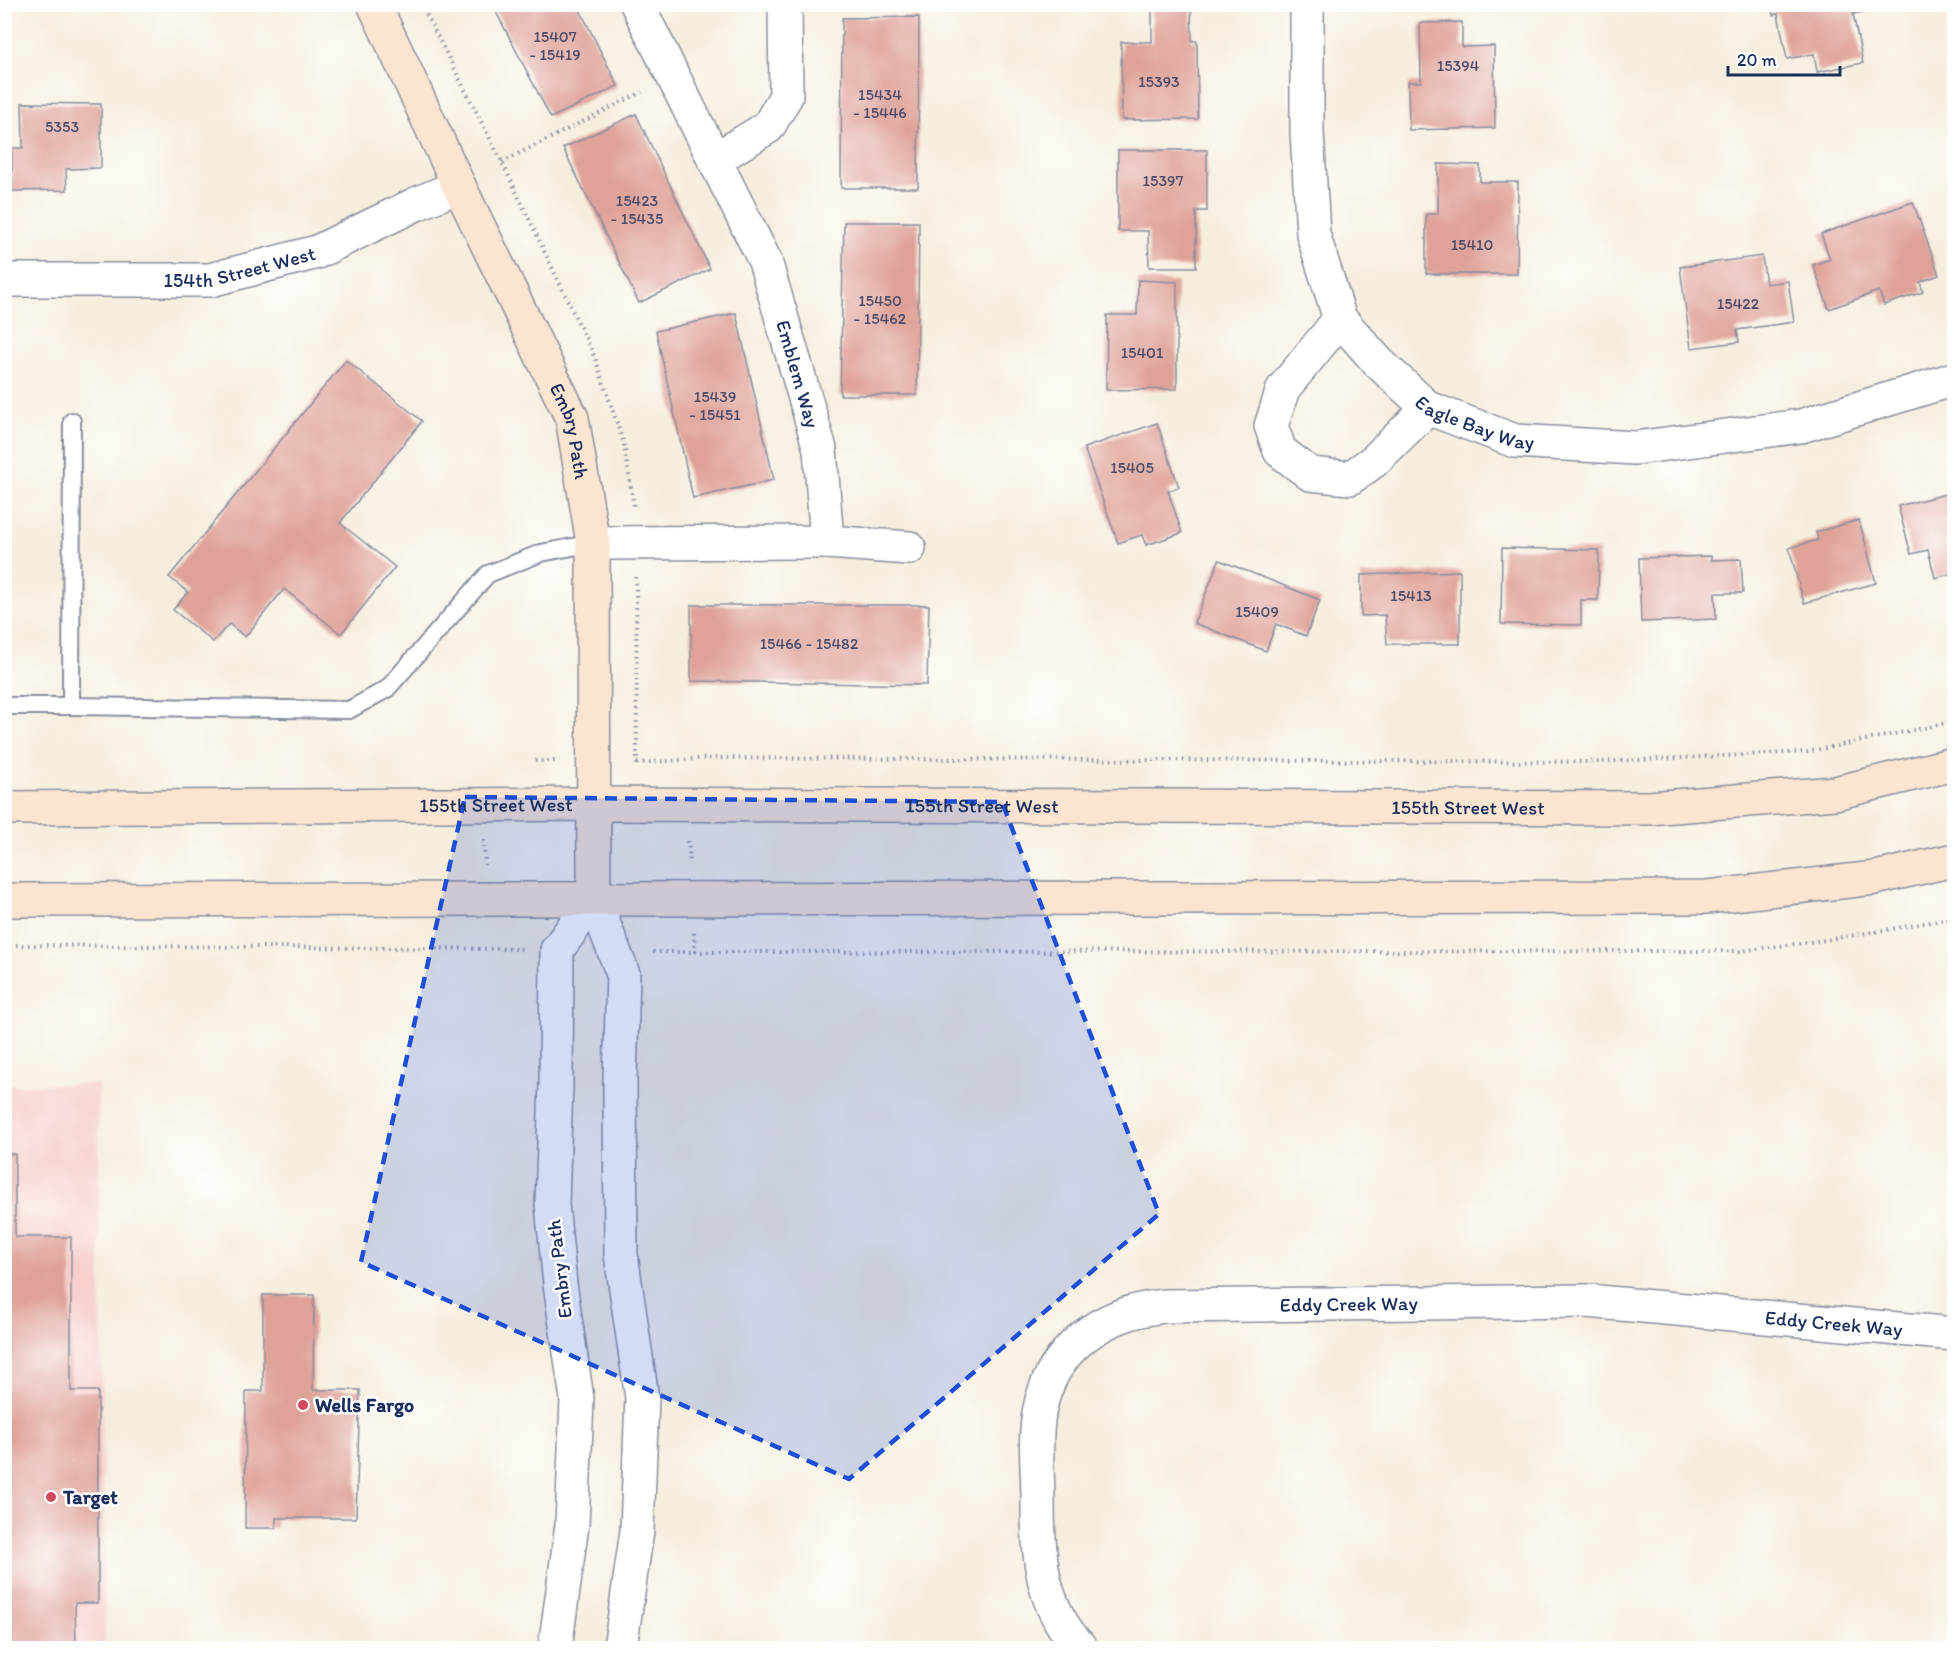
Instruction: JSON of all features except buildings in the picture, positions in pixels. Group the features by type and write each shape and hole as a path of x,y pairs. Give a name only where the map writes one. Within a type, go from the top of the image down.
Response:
{"street":[{"name":"Embry Path","path":"374,4 459,186 572,418 593,543 594,899 623,974 620,1082 621,1255 642,1398 637,1531 620,1648"},
{"name":"Emblem Way","path":"637,4 765,261 820,449 826,542"},
{"path":"714,160 768,127 786,96 785,4"},
{"name":"Eagle Bay Way","path":"1307,4 1307,132 1313,234 1340,319 1378,362 1428,408 1515,441 1635,448 1800,426 1954,379"},
{"name":"154th Street West","path":"4,280 210,280 317,252 416,204 459,186"},
{"path":"1340,319 1283,389 1271,426 1280,451 1310,474 1350,478 1374,461 1428,408"},
{"path":"593,543 826,542 909,548"},
{"name":"155th Street West","path":"4,808 595,804 1649,808 1835,793 1954,764"},
{"path":"4,900 1707,897 1875,878 1954,860"},
{"name":"Embry Path","path":"555,1648 572,1525 577,1399 560,1284 552,1205 557,950 594,899"},
{"name":"Eddy Creek Way","path":"1082,1648 1063,1625 1044,1582 1039,1559 1037,1446 1039,1413 1054,1372 1066,1354 1100,1324 1120,1315 1164,1306 1587,1301 1954,1334"}],"lane":[{"path":"71,705 72,421"},
{"path":"4,705 349,710 387,689 488,574 541,554 593,543"}],"path":[{"path":"421,4 502,162 595,358 624,444 633,495 636,543 637,763 733,759 1598,762 1807,752 1954,720"},
{"path":"502,162 674,77"},
{"path":"664,761 664,778 689,848 695,954 1740,951 1826,940 1954,918"},
{"path":"488,948 484,831 497,805"},
{"path":"4,945 504,948"}],"highlighted area":[{"path":"465,797 1002,802 1159,1214 849,1479 361,1262"}],"shaded area":[{"name":"Target","path":"98,1084 105,1648 5,1648 4,1085"}],"place":[{"name":"Wells Fargo","path":"303,1405"},
{"name":"Target","path":"51,1497"}]}
